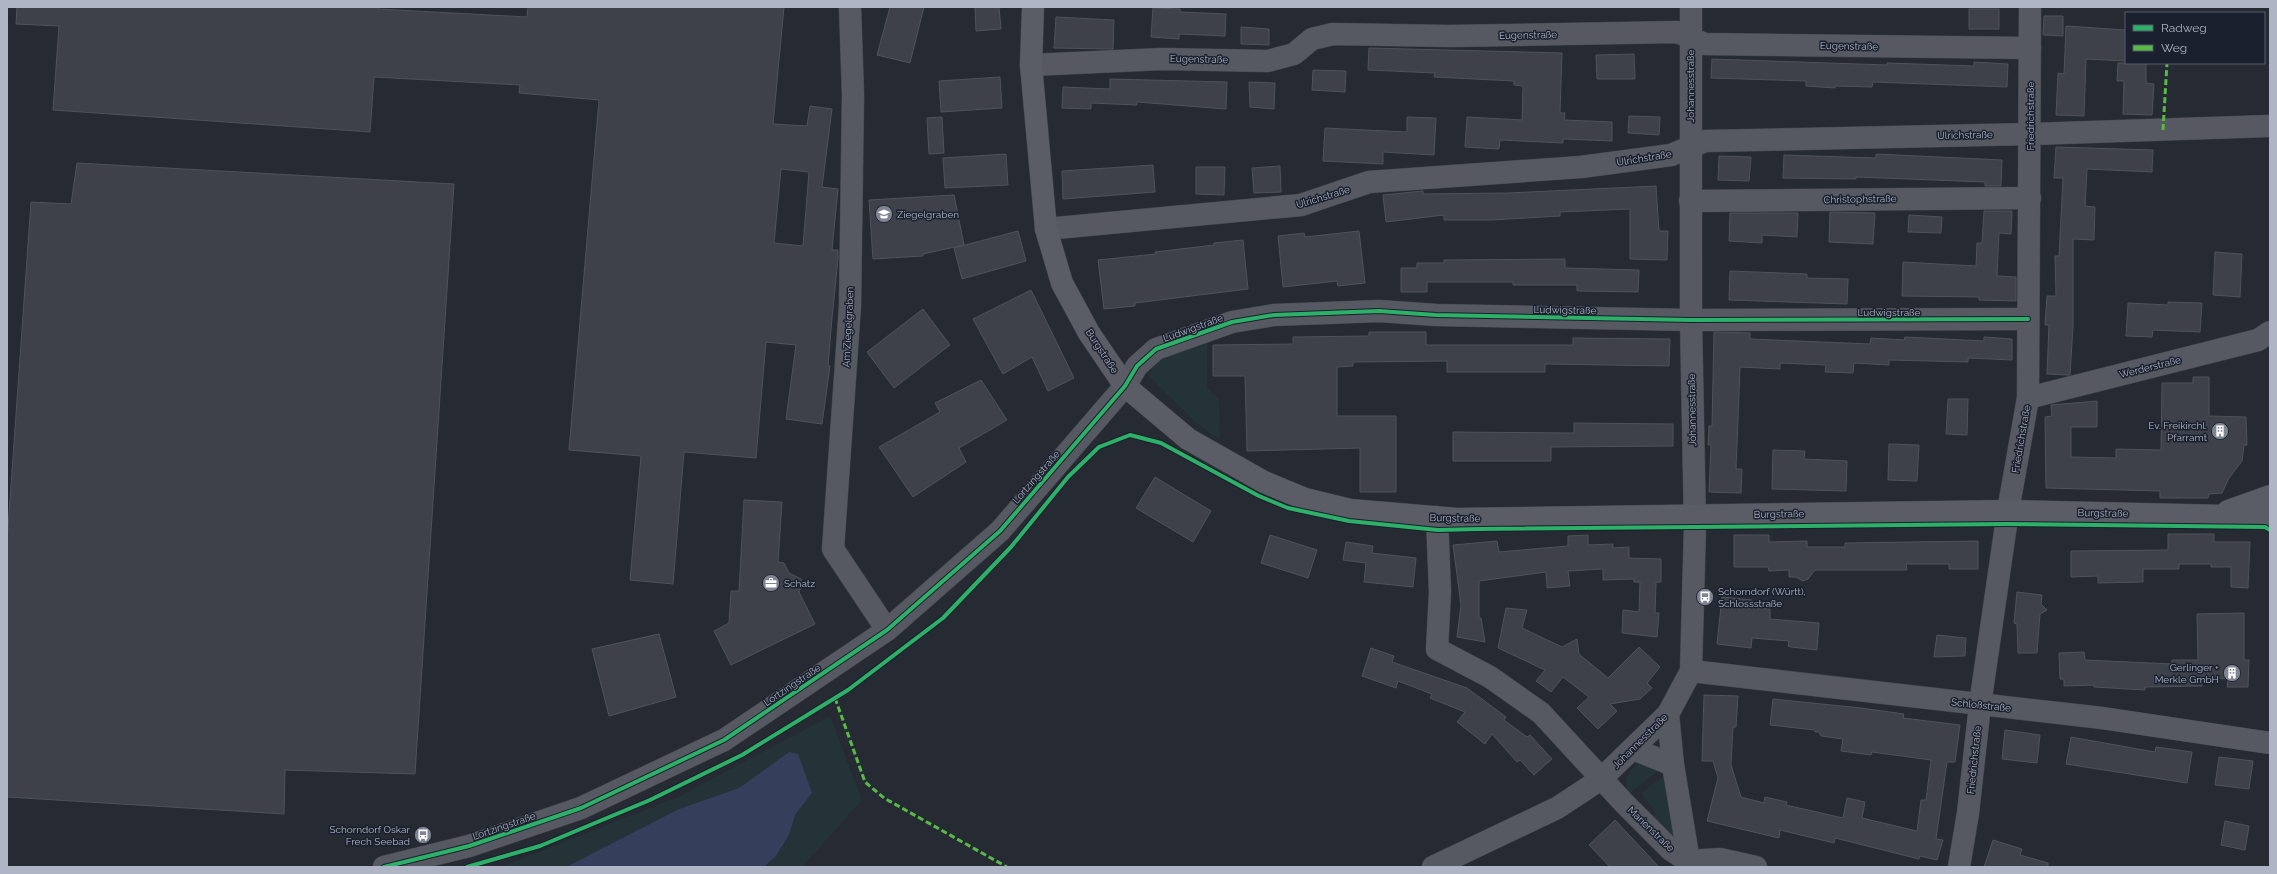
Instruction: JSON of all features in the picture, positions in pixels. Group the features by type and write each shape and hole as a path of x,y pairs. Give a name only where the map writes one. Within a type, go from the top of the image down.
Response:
{"street":[{"name":"Am Ziegelgraben","path":"850,7 853,95 850,299 833,549 887,630"},
{"name":"Burgstraße","path":"1033,7 1031,66 1046,229 1062,283 1089,333 1125,386 1188,439 1264,482 1305,499 1350,510 1437,518 2008,511 2270,516"},
{"name":"Johannesstraße","path":"1445,865 1557,808 1601,779 1668,714 1691,671 1695,514 1691,320 1690,7"},
{"name":"Friedrichstraße","path":"1958,867 1968,813 1980,705 2008,511 2028,398 2030,7"},
{"name":"Eugenstraße","path":"1031,66 1162,59 1268,61 1294,54 1312,38 1333,34 1450,36 1677,32 1705,44 2030,48"},
{"name":"Ulrichstraße","path":"1046,229 1301,205 1369,182 1581,167 1670,155 1705,140 2030,134 2269,126"},
{"name":"Christophstraße","path":"1690,201 2030,198"},
{"name":"Ludwigstraße","path":"1125,386 1137,366 1156,350 1232,322 1274,315 1379,311 1436,315 1691,320 2028,319"},
{"name":"Werderstraße","path":"2028,398 2258,340 2270,332"},
{"name":"Lortzingstraße","path":"384,867 469,846 581,808 724,740 887,630 1000,531 1125,386"},
{"name":"Burgstraße","path":"2222,514 2270,496"},
{"path":"1437,518 1440,592 1437,649 1490,677 1541,713 1601,779"},
{"name":"Schloßstraße","path":"1691,671 2102,718 2270,743"},
{"path":"1668,714 1673,765 1689,864 1720,859 1756,867"},
{"path":"1633,749 1673,765"},
{"name":"Marienstraße","path":"1601,779 1672,850 1689,864"}],"shaded area":[{"path":"1207,339 1207,387 1219,400 1220,440 1194,421 1149,376 1158,360 1164,355 1180,347"},
{"path":"830,716 862,800 802,867 764,867 776,856 789,835 795,815 812,793 789,752 739,788 679,809 566,867 501,867 678,797"},
{"path":"1646,762 1660,769 1629,794 1626,783 1628,774 1635,766"},
{"path":"1664,776 1676,833 1674,840 1650,818 1656,813 1641,793"}],"water":[{"path":"789,752 798,754 812,793 795,815 789,835 776,856 764,867 566,867 679,809 739,788"}],"building":[{"path":"17,7 378,7 378,9 527,17 528,7 784,7 773,124 807,126 810,106 832,109 822,187 838,189 832,250 838,250 838,259 828,366 830,366 822,424 786,419 796,345 766,342 756,458 684,452 673,584 630,580 641,456 569,450 599,100 519,93 520,85 374,77 370,132 53,110 59,26 16,24","holes":["781,169 809,172 803,246 774,243"]},
{"path":"890,7 924,7 910,63 877,55"},
{"path":"975,7 999,7 1001,29 976,31"},
{"path":"1153,8 1180,9 1180,12 1226,14 1225,36 1179,34 1179,39 1151,37"},
{"path":"1969,9 1999,9 1999,29 1969,29"},
{"path":"2044,16 2063,16 2063,36 2043,35"},
{"path":"1056,17 1114,20 1113,49 1054,48"},
{"path":"2066,26 2125,30 2125,61 2086,59 2084,116 2056,115 2058,73 2064,74"},
{"path":"1241,27 1269,29 1269,45 1241,44"},
{"path":"1369,48 1562,53 1560,113 1565,113 1564,120 1612,122 1612,141 1563,139 1563,143 1500,140 1499,149 1465,147 1467,117 1522,120 1523,86 1514,85 1514,81 1434,77 1435,73 1368,70"},
{"path":"1634,54 1635,79 1597,79 1596,55"},
{"path":"1712,59 1887,65 1887,63 1974,66 1974,62 2008,64 2007,87 1873,82 1872,87 1835,86 1835,88 1806,86 1806,81 1711,78"},
{"path":"2118,63 2146,64 2146,83 2154,84 2152,115 2123,114 2124,81 2117,81"},
{"path":"1313,70 1346,71 1345,92 1312,90"},
{"path":"1000,77 1002,108 941,112 939,81"},
{"path":"1110,79 1227,82 1226,109 1137,102 1137,105 1091,103 1091,109 1062,108 1063,87 1110,89"},
{"path":"1249,82 1275,83 1274,109 1250,107"},
{"path":"1629,116 1660,117 1659,135 1628,133"},
{"path":"942,117 944,153 929,154 927,118"},
{"path":"1407,117 1436,118 1434,155 1383,152 1383,164 1323,161 1325,128 1407,132"},
{"path":"2056,147 2153,150 2152,172 2087,169 2085,206 2095,207 2094,240 2073,239 2073,326 2070,375 2047,374 2049,325 2045,325 2047,296 2056,296 2055,256 2059,256 2063,178 2054,178"},
{"path":"1006,154 1008,185 945,188 943,158"},
{"path":"1876,154 2002,160 2001,186 1985,186 1985,182 1856,177 1856,179 1783,178 1784,155 1876,158"},
{"path":"1719,156 1751,157 1749,181 1718,180"},
{"path":"77,163 454,184 415,774 285,770 284,814 7,797 7,542 31,202 71,204"},
{"path":"1153,165 1155,192 1063,199 1062,171"},
{"path":"1280,166 1281,192 1254,193 1252,168"},
{"path":"1196,167 1225,167 1224,195 1196,194"},
{"path":"1656,186 1659,231 1668,231 1667,260 1630,259 1630,209 1560,212 1560,216 1492,220 1444,220 1444,215 1386,222 1383,195 1423,191 1423,194 1508,193"},
{"path":"954,195 964,245 923,254 923,256 873,259 869,200"},
{"path":"1984,211 2012,211 2011,234 1999,233 1997,276 2016,277 2016,301 1979,300 1979,297 1902,296 1903,262 1976,266 1977,243 1982,243"},
{"path":"1830,212 1875,213 1873,244 1829,242"},
{"path":"1730,213 1798,213 1797,237 1762,235 1762,243 1729,241"},
{"path":"1909,215 1942,217 1941,233 1908,232"},
{"path":"1018,231 1026,261 962,279 954,248"},
{"path":"1359,231 1365,283 1338,286 1337,281 1283,287 1278,236 1304,233 1305,237"},
{"path":"1243,240 1248,289 1135,303 1135,306 1104,309 1098,260 1156,254 1155,252"},
{"path":"2215,252 2242,254 2240,297 2213,295"},
{"path":"1565,259 1565,268 1639,270 1638,292 1577,291 1577,285 1513,285 1513,282 1427,282 1427,292 1401,292 1401,268 1417,268 1417,263 1444,263 1444,260"},
{"path":"1730,271 1807,274 1807,278 1848,279 1847,304 1729,300"},
{"path":"1031,290 1074,378 1048,391 1032,357 1003,374 973,319"},
{"path":"2168,302 2202,303 2200,332 2153,330 2152,337 2126,336 2128,303 2168,305"},
{"path":"923,309 950,345 894,388 867,352"},
{"path":"1369,332 1426,332 1426,345 1573,345 1573,338 1670,339 1669,366 1545,364 1545,372 1447,372 1447,361 1353,362 1353,366 1337,367 1337,416 1396,416 1396,492 1360,492 1360,448 1247,451 1245,376 1213,376 1213,345 1293,344 1293,337 1369,336"},
{"path":"1714,332 1750,333 1750,339 1870,344 1871,338 1904,340 1905,337 1984,341 1984,337 2012,339 2012,360 1968,358 1968,362 1889,360 1889,365 1854,363 1853,373 1825,372 1826,365 1780,363 1780,369 1740,367 1736,469 1742,469 1741,493 1709,492 1711,445 1708,445 1709,426 1712,426"},
{"path":"2193,377 2209,377 2209,416 2246,417 2247,445 2244,445 2242,461 2229,478 2222,493 2209,494 2208,498 2160,498 2160,491 2046,488 2045,417 2052,416 2051,405 2097,401 2097,427 2071,427 2071,457 2116,458 2116,449 2161,450 2162,383 2193,383"},
{"path":"981,380 1007,420 959,448 966,462 913,497 879,447 940,412 935,403"},
{"path":"1948,399 1968,399 1967,435 1946,434"},
{"path":"1574,423 1673,424 1673,446 1551,447 1551,461 1453,461 1453,432 1574,433"},
{"path":"1889,444 1919,445 1917,481 1888,480"},
{"path":"1773,450 1805,451 1804,459 1847,461 1846,491 1772,489"},
{"path":"1155,477 1211,511 1193,542 1136,508"},
{"name":"Schatz","path":"744,500 782,502 778,562 784,563 789,573 801,579 802,584 799,592 815,624 731,665 714,631 729,623 731,591 739,591"},
{"path":"2168,534 2214,534 2214,542 2250,542 2248,588 2231,587 2231,567 2211,567 2211,564 2179,564 2179,569 2143,569 2143,582 2098,583 2098,576 2071,577 2071,551 2168,550"},
{"path":"1270,535 1317,550 1308,578 1261,563"},
{"path":"1588,535 1588,545 1613,544 1613,548 1629,547 1629,558 1661,559 1661,582 1656,582 1655,613 1659,613 1657,637 1622,633 1623,610 1639,612 1640,582 1634,582 1634,579 1603,580 1603,569 1568,571 1570,586 1547,588 1546,572 1479,581 1479,618 1481,618 1485,642 1457,637 1461,605 1453,545 1497,541 1499,552 1568,546 1568,536"},
{"path":"1734,535 1769,535 1769,542 1807,541 1807,547 1845,547 1845,543 1978,541 1978,569 1949,569 1949,564 1906,564 1907,570 1815,570 1808,579 1803,581 1796,577 1789,577 1789,570 1769,571 1768,567 1734,567"},
{"path":"1346,542 1373,546 1372,553 1416,558 1413,587 1364,582 1366,563 1343,560"},
{"path":"2017,592 2042,595 2041,604 2047,610 2040,614 2037,653 2018,653 2017,624 2014,623"},
{"path":"1722,597 1752,600 1752,607 1770,609 1770,619 1819,623 1817,650 1791,647 1788,646 1789,641 1752,638 1751,648 1717,644"},
{"path":"1506,608 1527,610 1522,628 1562,647 1577,639 1579,654 1608,678 1639,647 1660,667 1647,683 1652,688 1640,699 1610,704 1617,711 1598,729 1577,708 1589,697 1563,677 1551,692 1536,681 1545,670 1498,648"},
{"path":"2244,613 2244,660 2249,660 2248,687 2227,687 2228,679 2203,676 2202,686 2145,687 2145,690 2094,687 2094,685 2064,686 2064,679 2060,679 2059,653 2084,652 2085,660 2172,664 2172,660 2198,660 2197,614"},
{"path":"659,634 676,697 609,716 592,649"},
{"path":"1937,635 1966,638 1965,656 1934,657"},
{"path":"1371,648 1394,656 1392,662 1467,688 1506,717 1504,720 1527,737 1530,735 1552,759 1534,775 1520,760 1517,762 1492,734 1485,744 1457,722 1465,712 1430,698 1432,694 1398,681 1396,688 1362,676"},
{"path":"1704,695 1738,696 1736,727 1733,727 1731,765 1741,797 1764,803 1765,797 1787,802 1786,805 1843,818 1847,798 1865,802 1862,818 1917,831 1921,800 1926,800 1931,760 1872,752 1871,755 1841,751 1843,739 1821,736 1819,732 1815,732 1815,730 1770,725 1773,699 1861,708 1904,714 1903,718 1960,725 1955,762 1947,762 1936,839 1943,840 1937,860 1920,856 1919,859 1835,838 1834,843 1780,830 1779,838 1707,821 1718,778 1713,761 1702,761"},
{"path":"2005,730 2040,735 2037,763 2002,759"},
{"path":"2071,737 2155,752 2156,747 2192,752 2187,783 2066,764"},
{"path":"2219,757 2253,761 2249,789 2215,785"},
{"path":"1615,820 1659,867 1610,867 1589,845"},
{"path":"2225,821 2249,826 2245,850 2221,845"},
{"path":"1993,840 2022,849 2020,855 2048,863 2048,867 1984,867"}],"marked path":[{"path":"2163,130 2167,64"},
{"path":"835,698 865,782 884,798 1007,867"}],"cycle path":[{"path":"384,867 469,846 581,808 724,740 887,630 1000,531 1125,386 1137,366 1156,349 1232,322 1274,315 1379,311 1436,315 1691,320 2028,319"},
{"path":"467,867 540,846 650,800 742,755 848,690 943,618 1011,547 1068,477 1099,447 1130,435 1161,443 1259,496 1288,508 1349,521 1438,530 2006,524 2265,527 2270,530"}],"place":[{"name":"Ziegelgraben","path":"884,214"},
{"name":"Ev. Freikirchl. Pfarramt","path":"2220,431"},
{"name":"Schatz","path":"771,583"},
{"name":"Schorndorf (Württ), Schlossstraße","path":"1705,597"},
{"name":"Gerlinger + Merkle GmbH","path":"2232,673"},
{"name":"Schorndorf Oskar Frech Seebad","path":"423,835"}]}
